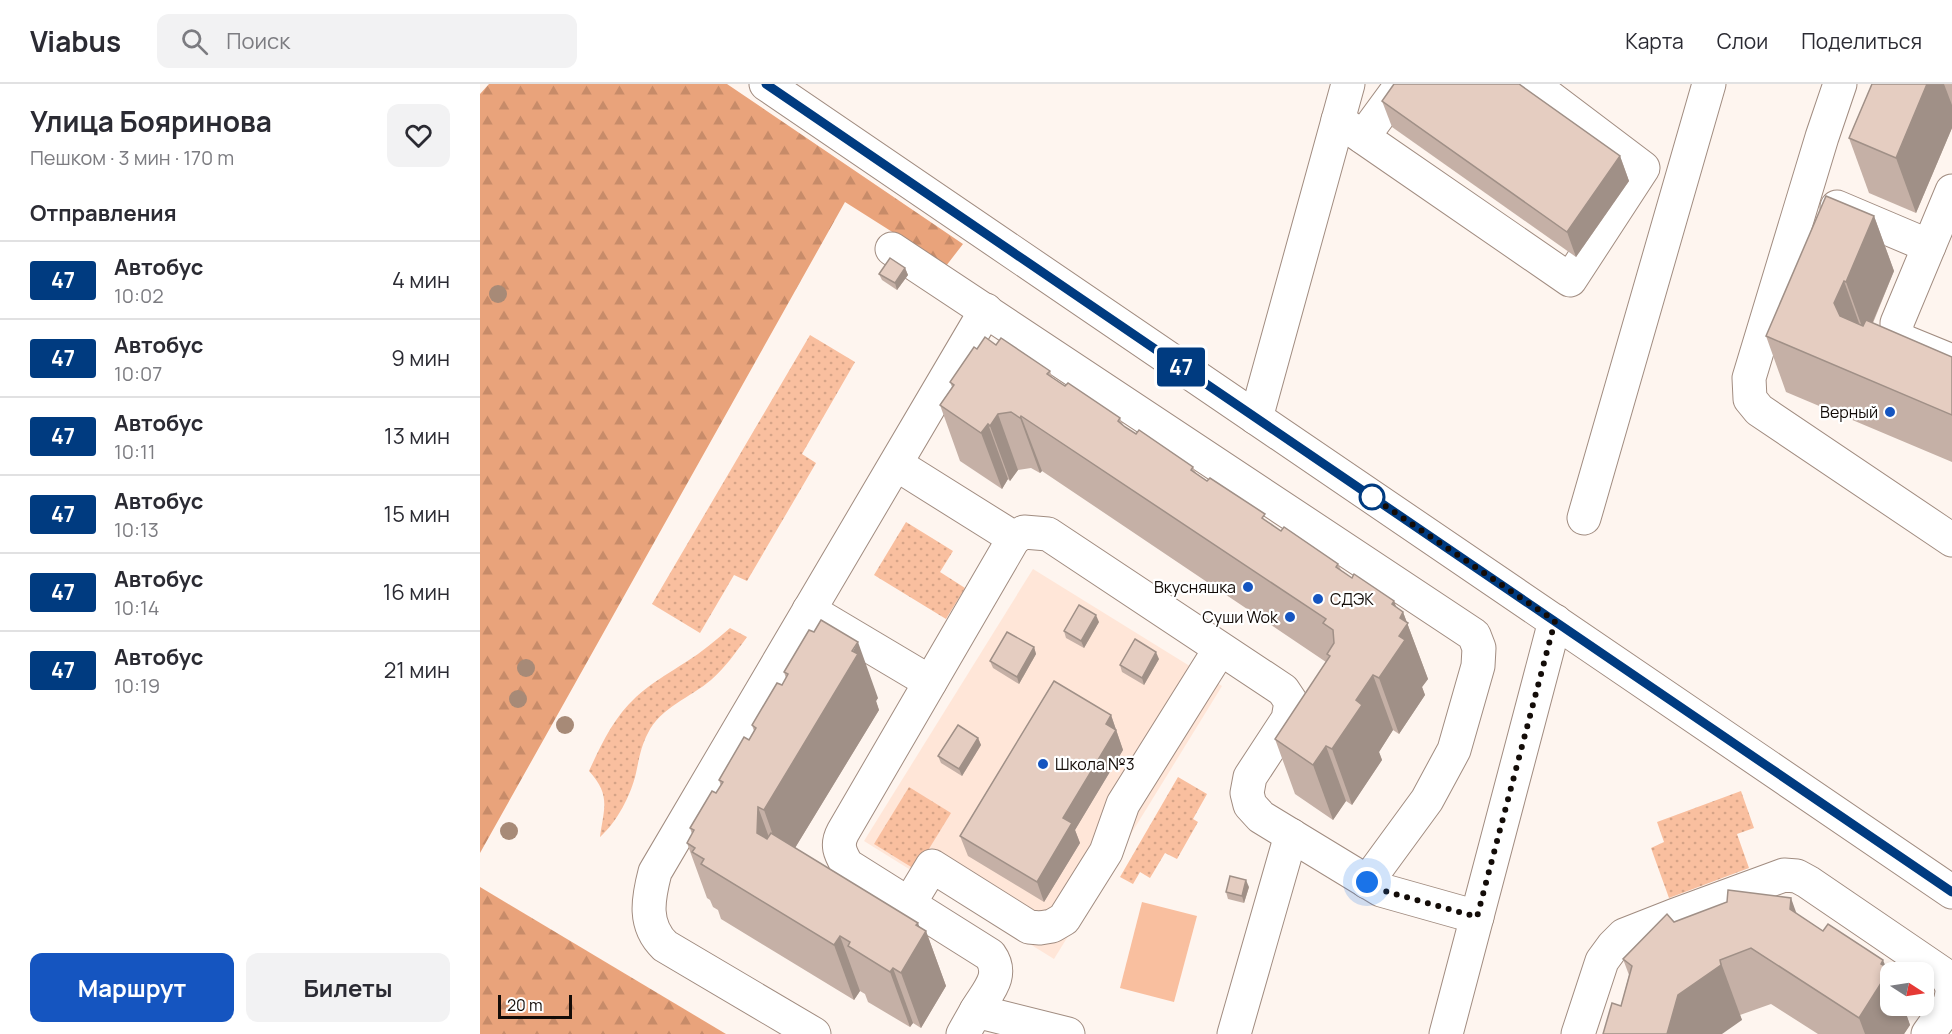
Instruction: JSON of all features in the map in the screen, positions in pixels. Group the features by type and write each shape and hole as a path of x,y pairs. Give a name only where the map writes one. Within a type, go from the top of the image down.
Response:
{"street":[{"path":"766,84 1952,892"},
{"path":"1256,418 1351,128 1348,84"},
{"path":"1351,128 1402,84"},
{"path":"1351,128 1570,280 1643,168 1532,84"},
{"path":"1584,519 1709,84"},
{"path":"1840,84 1749,378 1750,399 1759,410 1952,540"},
{"path":"1952,191 1897,323 1897,334 1903,341 1952,361"},
{"path":"1805,194 1929,246"},
{"path":"892,249 1474,635 1479,648 1478,666 1454,750 1426,800 1367,882"},
{"path":"814,1034 665,946 652,930 648,914 649,895 655,872 986,310"},
{"path":"896,464 1014,538"},
{"path":"1068,1034 969,1023 996,978 997,964 990,955 847,865 839,850 843,832 930,682 1014,538 1024,532 1048,534 1283,690 1291,702 1288,719 1250,777 1247,793 1250,805 1261,817 1381,890 1477,917"},
{"path":"809,610 930,682"},
{"path":"1446,1034 1555,621"},
{"path":"909,904 932,866 1029,927 1052,926 1064,919 1106,852 1123,804 1220,648"},
{"path":"1234,1034 1291,835"},
{"path":"1578,1034 1602,961 1624,935 1784,875 1797,876 1808,882 1946,976 1952,986"},
{"path":"1928,1034 1950,1003 1952,993"}],"shaded area":[{"path":"810,335 855,362 802,454 816,463 747,581 734,575 700,633 652,604"},
{"path":"906,522 953,551 940,572 965,588 946,619 874,575"},
{"name":"Школа №3","path":"1033,569 1222,686 1054,959 864,841"},
{"path":"730,628 747,637 716,675 668,710 653,724 640,753 634,781 627,799 618,816 600,837 604,810 603,795 601,787 589,771 609,732 621,713 642,692 698,654"},
{"path":"1178,777 1207,794 1193,819 1198,822 1177,859 1165,853 1150,878 1140,872 1133,884 1120,877"},
{"path":"909,787 951,813 916,870 874,844"},
{"path":"1741,791 1754,828 1737,834 1749,868 1669,898 1651,848 1664,842 1657,822"},
{"path":"1142,902 1197,916 1174,1002 1120,988"}],"green space":[{"path":"489,84 727,84 963,244 946,266 845,202 480,853 480,94"},
{"path":"480,887 726,1034 480,1034"}],"building":[{"path":"1394,84 1519,84 1620,156 1567,232 1382,101"},
{"path":"1872,84 1927,84 1896,158 1849,138"},
{"path":"1826,196 1874,216 1846,282 1844,281 1834,303 1840,316 1863,326 1866,320 1952,357 1952,415 1766,336"},
{"path":"890,258 905,268 895,283 879,274"},
{"path":"985,337 996,345 1001,338 1050,371 1047,374 1065,386 1068,383 1120,418 1118,421 1125,427 1136,434 1139,430 1193,467 1191,470 1207,481 1210,478 1265,514 1262,518 1281,531 1284,527 1338,564 1336,567 1352,578 1354,574 1394,601 1392,604 1403,612 1400,618 1408,623 1399,636 1405,640 1379,678 1373,675 1356,700 1362,705 1332,749 1326,746 1313,765 1275,739 1330,656 1327,654 1334,643 1333,630 1323,623 1326,619 1021,416 1020,418 1011,412 998,414 990,426 988,424 981,433 940,405 954,385 950,382 974,347 977,349"},
{"path":"1079,605 1096,615 1081,641 1064,631"},
{"path":"821,620 858,642 852,651 858,654 764,810 758,807 757,833 767,839 771,833 918,923 916,925 926,931 901,973 893,968 890,972 848,946 850,942 840,936 834,945 701,864 704,859 692,852 695,848 687,843 694,830 690,828 712,791 716,793 723,782 719,780 744,737 749,740 756,728 752,725 777,683 782,685 788,674 784,672 809,630 814,632"},
{"path":"1007,632 1034,647 1017,677 990,661"},
{"path":"1135,639 1156,652 1142,678 1120,665"},
{"path":"1054,681 1111,715 1106,724 1116,730 1063,818 1072,823 1037,882 960,836"},
{"path":"958,725 978,738 959,769 938,756"},
{"path":"1230,876 1246,880 1242,896 1226,892"},
{"path":"1728,890 1791,898 1790,909 1823,931 1828,924 1883,960 1880,962 1880,985 1859,1018 1751,948 1720,960 1721,965 1678,995 1667,1034 1603,1034 1612,1003 1621,1006 1632,966 1623,959 1667,914 1674,922 1727,902"}],"bus line":[{"name":"47","path":"766,84 1952,892"}],"place":[{"name":"Верный","path":"1890,412"},
{"name":"Вкусняшка","path":"1248,587"},
{"name":"СДЭК","path":"1318,599"},
{"name":"Суши Wok","path":"1290,617"},
{"name":"Школа №3","path":"1043,764"}],"route":[{"path":"1367,882 1381,890 1477,917 1555,621 1372,497"}]}
